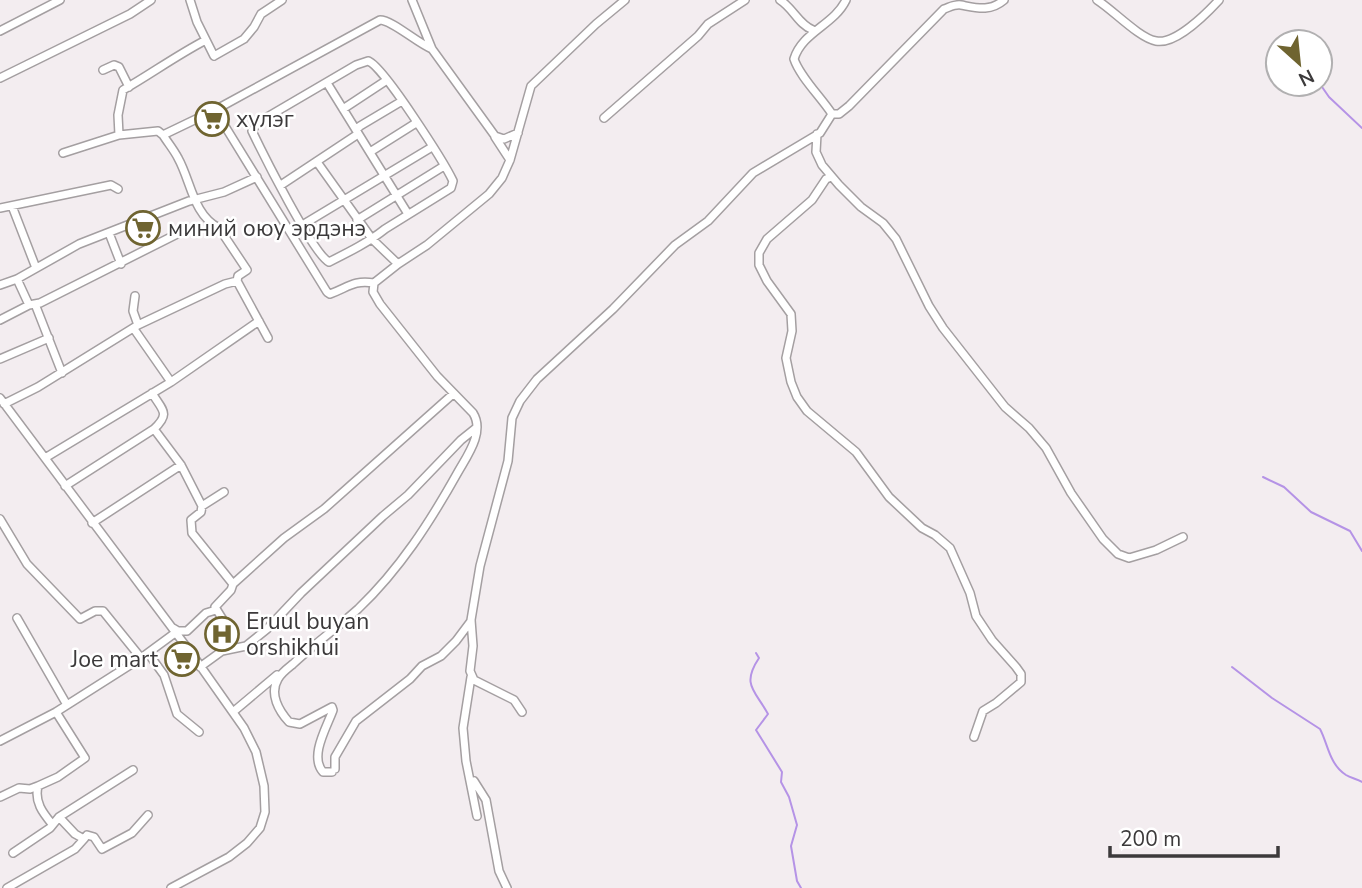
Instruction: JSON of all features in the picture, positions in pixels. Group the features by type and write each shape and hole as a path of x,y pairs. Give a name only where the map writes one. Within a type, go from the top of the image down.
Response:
{"street":[{"path":"0,32 60,0"},
{"path":"0,78 131,14 150,0"},
{"path":"190,0 197,22 214,56 249,33 261,14 282,0"},
{"path":"412,0 432,49 510,160"},
{"path":"215,110 327,292 330,294 341,290 355,281 374,283 489,194 502,178 510,160 531,86 625,0"},
{"path":"604,118 698,36 708,24 745,0"},
{"path":"780,0 806,27 813,30"},
{"path":"832,114 795,61 797,49 811,36 813,30 838,13 846,0"},
{"path":"832,114 839,114 849,106 944,9 956,5 990,8 1004,0"},
{"path":"1097,0 1148,38 1158,41 1172,39 1219,0"},
{"path":"163,135 215,110 380,20 386,20 408,37 432,49"},
{"path":"119,135 118,115 123,90 180,53 206,40"},
{"path":"368,61 377,66 387,80 453,181 451,188 372,239 329,262 317,250 252,131 254,126 356,65 368,61"},
{"path":"103,70 114,65 119,67 129,87"},
{"path":"343,108 387,80"},
{"path":"327,83 408,214"},
{"path":"281,185 358,134 360,127 402,101"},
{"path":"477,816 463,728 471,677 471,620 480,566 508,461 512,418 520,401 537,379 613,309 675,245 714,215 753,173 820,133 832,114"},
{"path":"370,152 416,123"},
{"path":"63,153 119,135 158,131 163,135 179,160 195,201 212,225 219,228 247,270 238,276 237,281 268,338"},
{"path":"495,136 504,139 518,133"},
{"path":"817,135 816,152 831,177 861,207 883,223 896,239 929,306 943,328 1005,407 1046,447 1096,531 1118,554 1129,558 1183,537"},
{"path":"304,225 432,147"},
{"path":"317,162 372,239 398,264"},
{"path":"357,220 444,166"},
{"path":"0,285 79,244 224,192 257,177"},
{"path":"831,177 826,179 812,200 767,239 759,253 760,265 772,289 791,314 793,324 786,351 786,365 802,405 812,417 856,452 889,497 922,528 950,548 970,593 976,616 1021,674 1021,682 983,711 974,737"},
{"path":"0,208 111,185 118,189"},
{"path":"12,206 36,268"},
{"path":"108,233 121,264"},
{"path":"0,320 109,267 121,264 179,233"},
{"path":"16,279 32,305 62,373"},
{"path":"171,888 229,857 247,843 263,821 264,786 252,740 2,401 62,373 136,327 225,284 237,281"},
{"path":"233,712 326,633 410,551 437,510 471,449 476,418 453,394 380,304 373,292 374,283"},
{"path":"135,296 133,311 136,327 171,382"},
{"path":"45,458 171,382 259,321"},
{"path":"0,359 48,338"},
{"path":"65,486 154,429 164,419 165,415 152,393"},
{"path":"229,648 233,636 215,607 231,590 233,584 284,538 324,509 453,394"},
{"path":"200,667 229,648 246,646 267,629 301,593 476,428"},
{"path":"154,429 181,466 202,506 201,512 191,520 192,533 233,584"},
{"path":"92,523 181,466"},
{"path":"202,506 224,492"},
{"path":"0,519 27,564 80,619 96,611 103,611 141,658"},
{"path":"386,576 356,611 277,679 277,705 289,722 300,724 332,707 317,753 317,761 323,772 334,771 335,757 356,721 410,679 422,666 441,656 471,620"},
{"path":"173,630 187,631 206,613 216,610"},
{"path":"17,618 67,705"},
{"path":"0,741 67,705 141,658 173,630"},
{"path":"148,653 167,682 177,714 199,732"},
{"path":"471,677 514,700 522,712"},
{"path":"0,797 19,788 30,789 58,777 85,758 55,712"},
{"path":"13,853 50,828 59,817 133,770"},
{"path":"470,774 486,800 499,871 507,888"},
{"path":"38,786 36,793 40,809 52,824"},
{"path":"7,888 75,849 87,835 91,835 102,849 108,848 132,833 148,815"},
{"path":"59,817 75,834 85,839"}],"waterway":[{"path":"1330,98 1362,128"},
{"path":"1263,477 1284,487 1311,512 1350,531 1362,551"},
{"path":"756,653 759,658 751,675 752,687 768,714 756,730 782,772 781,782 789,797 797,825 791,846 797,881 801,888"},
{"path":"1232,667 1272,698 1320,729 1336,765 1346,775 1362,782"}],"place":[{"name":"хүлэг","path":"212,119"},
{"name":"миний оюу эрдэнэ","path":"143,228"},
{"name":"Eruul buyan orshikhui","path":"222,634"},
{"name":"Joe mart","path":"182,659"}]}
